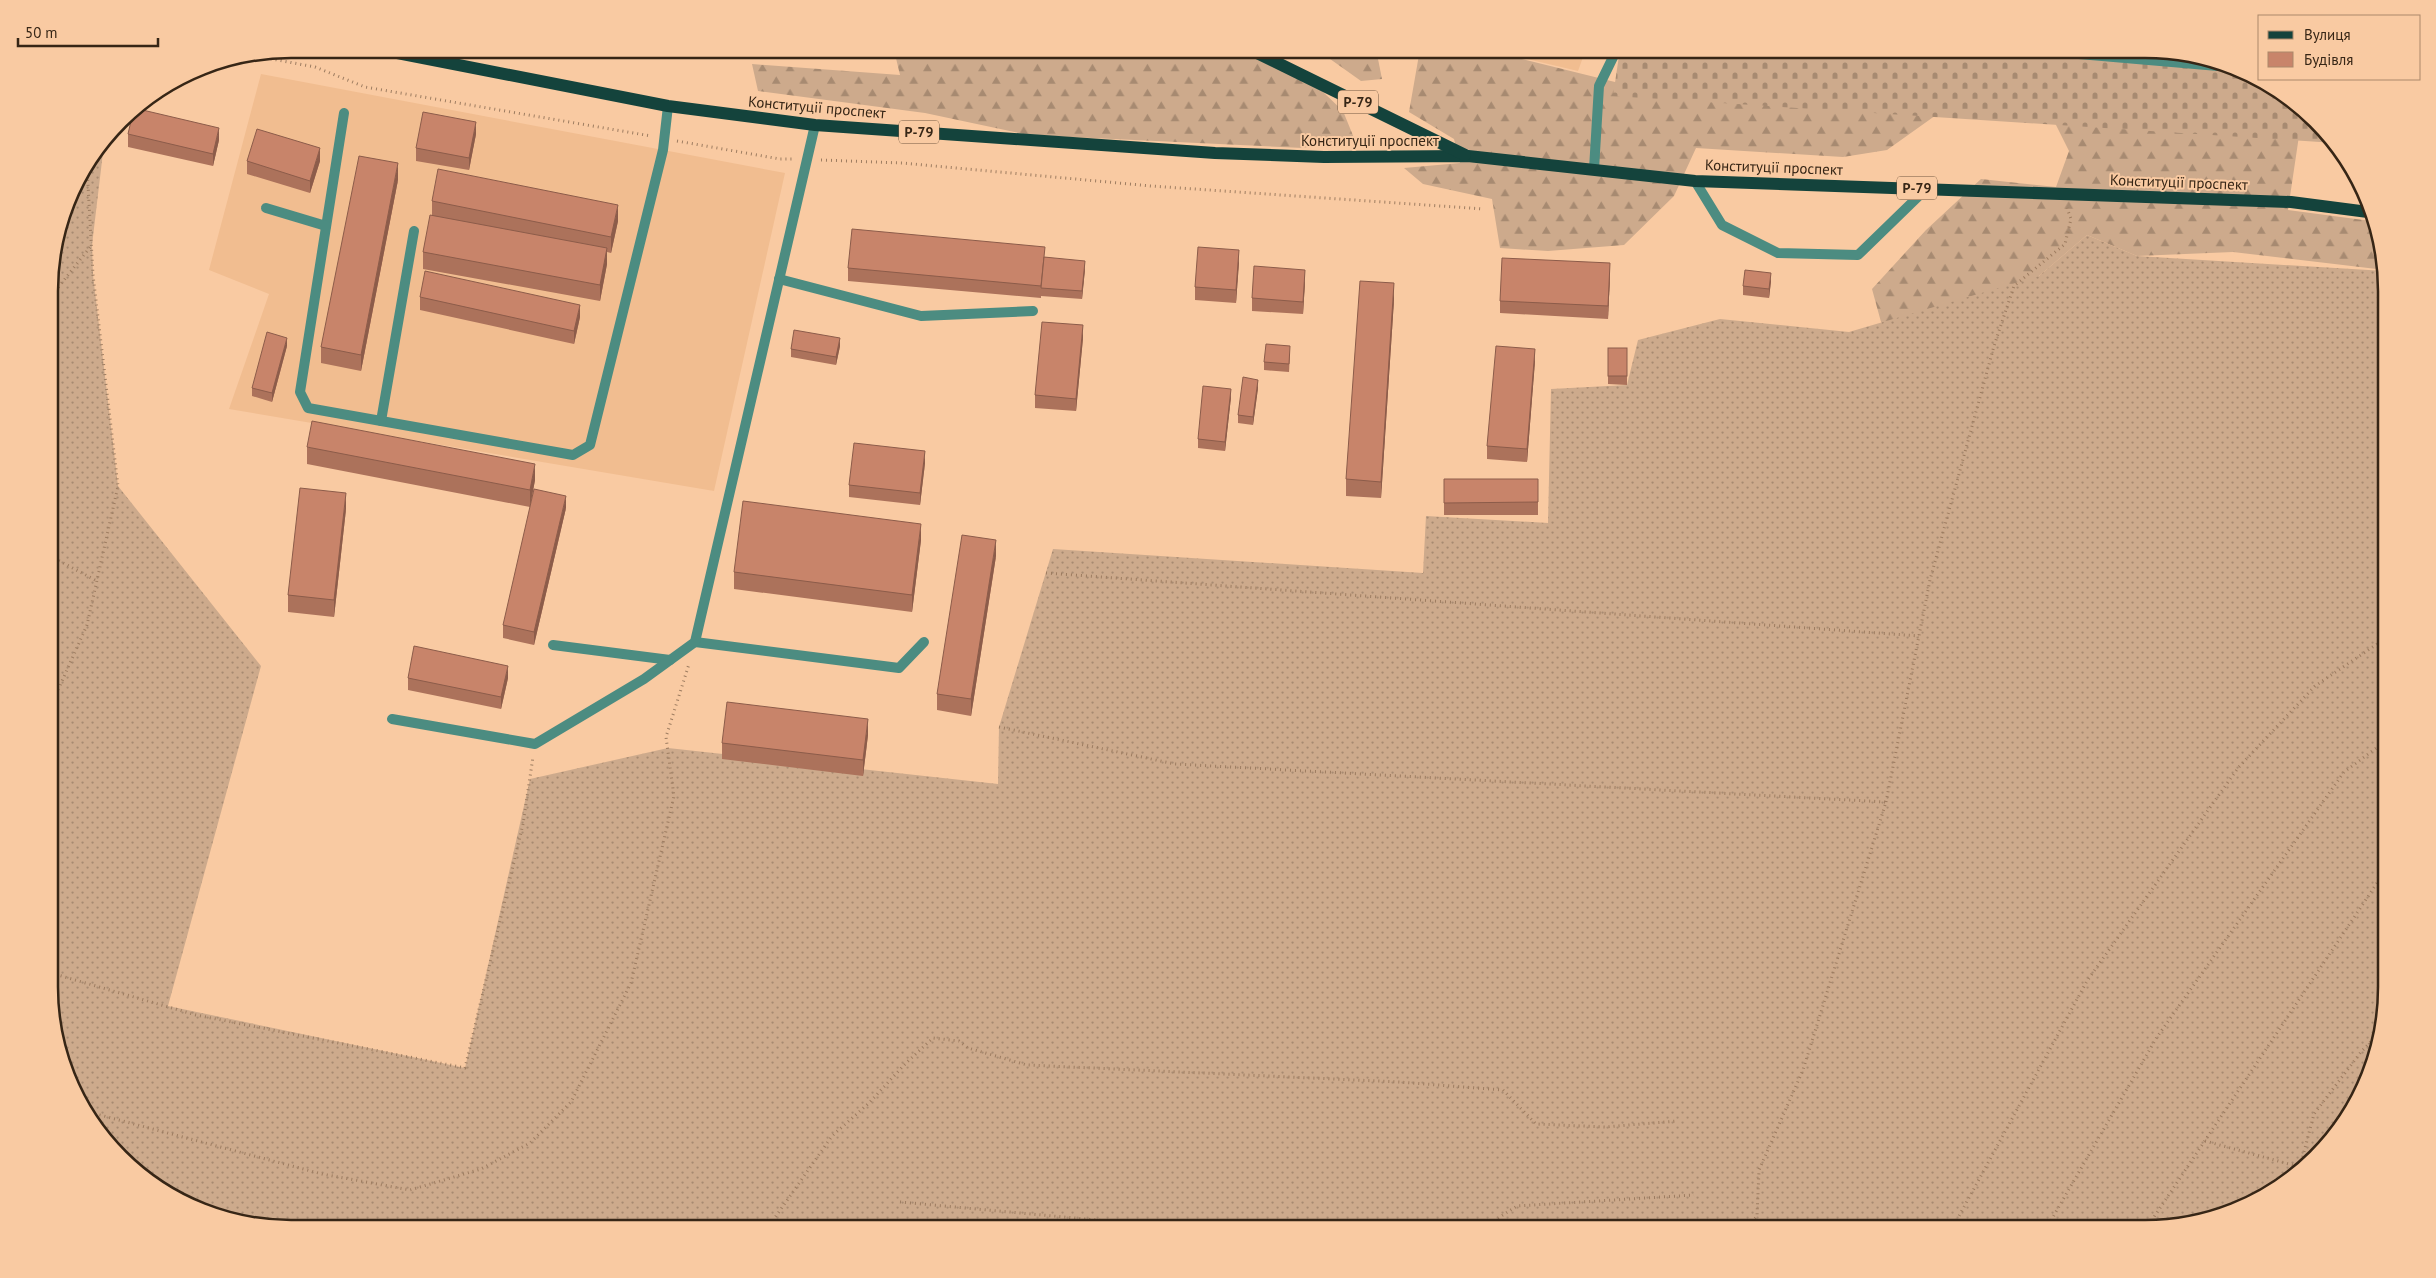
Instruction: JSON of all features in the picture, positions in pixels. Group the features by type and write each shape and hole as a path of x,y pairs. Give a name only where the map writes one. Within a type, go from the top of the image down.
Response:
{"main road":[{"name":"Конституції проспект","path":"423,58 668,106 815,125 1215,153 1324,156 1468,156 1696,181 2291,202 2365,212"},
{"name":"Р-79","path":"1267,58 1468,156"}],"lane":[{"path":"1594,170 1598,86 1612,58"},
{"path":"2126,58 2206,65"},
{"path":"344,113 300,392 308,408 573,455 590,445 664,139 668,106"},
{"path":"392,719 535,744 644,679 695,642 815,125"},
{"path":"1696,181 1722,225 1778,253 1858,255 1926,189"},
{"path":"266,208 326,226"},
{"path":"381,421 414,231"},
{"path":"779,278 921,316 1033,311"},
{"path":"695,642 899,668 924,642"},
{"path":"553,645 670,660"}],"path":[{"path":"269,58 315,67 365,87 780,159 902,162 1151,186 1484,209"},
{"path":"58,690 87,624 118,486 93,275 88,176"},
{"path":"1754,1220 1757,1216 1760,1170 1803,1070 1886,802 1930,580 1994,346 2014,286 2064,244 2071,219 2063,194"},
{"path":"58,288 92,245"},
{"path":"58,560 96,581"},
{"path":"1046,573 1919,636"},
{"path":"95,1114 322,1174 410,1190 481,1169 530,1143 571,1102 631,983 674,796 666,737 695,642"},
{"path":"1957,1220 2087,981 2238,768 2315,686 2378,643"},
{"path":"999,727 1175,764 1886,802"},
{"path":"58,975 196,1015 466,1068 523,824 535,744"},
{"path":"2051,1220 2157,1037 2344,772 2378,746"},
{"path":"2152,1220 2378,881"},
{"path":"773,1220 832,1136 869,1103 906,1063 933,1038 959,1041 968,1048 1027,1065 1399,1082 1503,1090 1536,1124 1605,1127 1677,1122"},
{"path":"2302,1160 2314,1114 2373,1039"},
{"path":"2369,1043 2371,1047"},
{"path":"2204,1141 2294,1166"},
{"path":"1495,1220 1517,1206 1694,1195"},
{"path":"900,1202 1097,1220"}],"shaded area":[{"path":"1522,58 1583,58 1578,71"},
{"path":"261,74 785,173 714,491 229,409 269,294 209,270"}],"green space":[{"path":"896,58 1256,58 1321,90 1343,111 1354,138 1303,148 1028,135 925,113 758,91 752,64 900,75"},
{"path":"1329,58 1378,58 1382,79 1361,81"},
{"path":"1418,58 1518,58 1615,82 1653,87 1953,103 1887,150 1843,157 1696,148 1674,196 1624,245 1548,251 1500,248 1492,199 1423,184 1404,168 1460,163 1454,139 1409,112"},
{"path":"1619,58 2161,58 2206,65 2249,81 2299,115 2325,142 1613,96"},
{"path":"2046,105 2300,129 2288,210 2368,221 2378,269 2233,252 2137,256 2087,235 2039,276 1921,351 1881,322 1872,289 1926,230 1981,179 2056,187 2069,151"},
{"path":"103,153 92,245 93,275 118,486 261,666 168,1006 465,1068 530,779 668,748 998,784 999,727 1053,549 1423,573 1426,516 1548,523 1551,389 1627,385 1638,340 1720,319 1849,332 2039,276 2087,235 2137,256 2378,271 2377,1018 2371,1048 2355,1091 2321,1141 2299,1163 2275,1181 2235,1203 2206,1213 2161,1220 275,1220 230,1213 215,1208 187,1197 161,1181 137,1163 115,1141 97,1117 75,1077 65,1048 58,1003 58,275 65,230 75,201 81,187"}],"building":[{"path":"143,110 219,128 213,154 128,134 131,121"},
{"path":"423,112 476,122 469,158 416,148"},
{"path":"257,129 320,148 310,181 247,161"},
{"path":"359,156 398,163 361,355 321,347"},
{"path":"438,169 618,205 611,237 432,201"},
{"path":"430,215 607,248 600,285 423,252"},
{"path":"852,229 1045,247 1041,286 848,268"},
{"path":"1198,247 1239,250 1236,290 1195,287"},
{"path":"1044,257 1085,261 1082,291 1041,288"},
{"path":"1502,258 1610,263 1608,306 1500,301"},
{"path":"1254,266 1305,270 1303,302 1252,298"},
{"path":"1745,270 1771,273 1769,289 1743,286"},
{"path":"425,271 580,305 574,331 420,297"},
{"path":"1360,281 1394,283 1381,482 1346,479"},
{"path":"1042,322 1083,325 1076,399 1035,395"},
{"path":"794,330 840,338 836,357 791,349"},
{"path":"267,332 287,338 272,393 252,388"},
{"path":"1266,344 1290,346 1289,364 1264,362"},
{"path":"1496,346 1535,349 1527,449 1487,446"},
{"path":"1608,348 1627,348 1627,376 1608,376"},
{"path":"1243,377 1258,380 1253,417 1238,415"},
{"path":"1203,386 1231,389 1225,442 1198,439"},
{"path":"312,421 535,464 530,490 307,447"},
{"path":"854,443 925,451 920,493 849,485"},
{"path":"1444,479 1538,479 1538,502 1444,503"},
{"path":"300,488 346,493 334,600 288,595"},
{"path":"534,489 566,496 534,632 503,625"},
{"path":"743,501 921,524 912,595 734,572"},
{"path":"962,535 996,540 971,699 937,694"},
{"path":"414,646 508,666 501,697 408,678"},
{"path":"727,702 868,719 863,760 722,743"}]}
